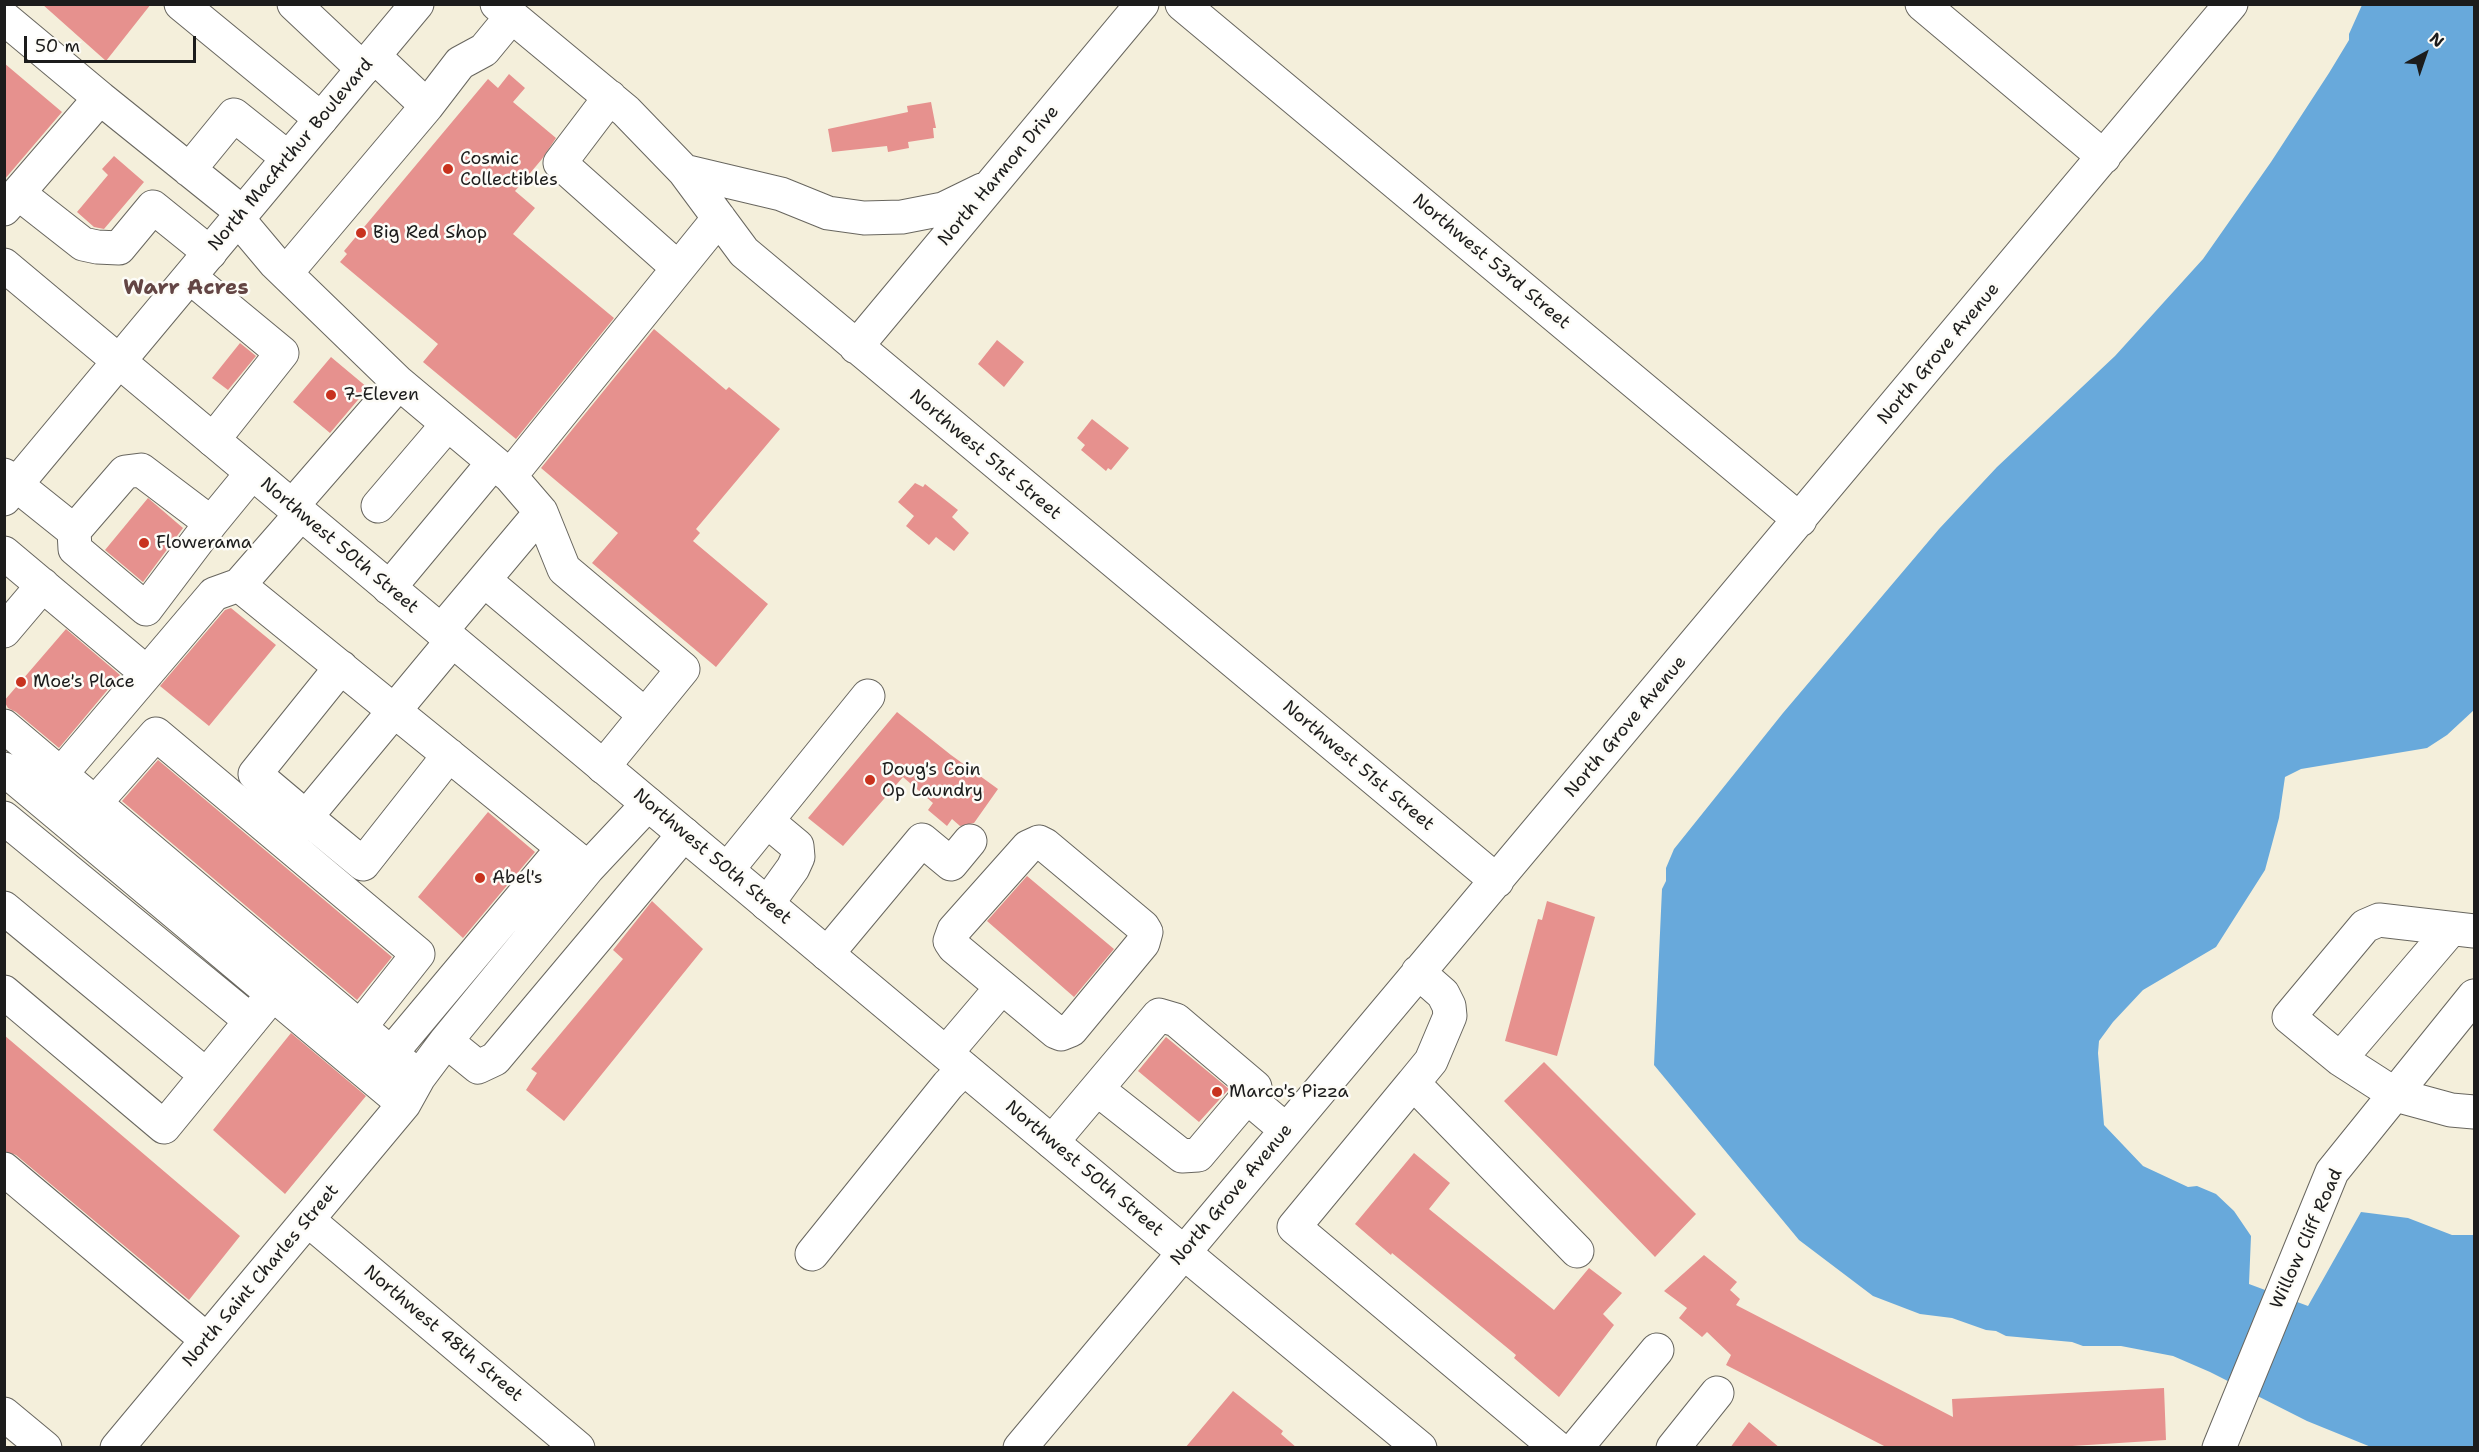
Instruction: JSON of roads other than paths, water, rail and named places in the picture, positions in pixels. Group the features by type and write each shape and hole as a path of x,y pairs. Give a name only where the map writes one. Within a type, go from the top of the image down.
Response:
{"street":[{"path":"181,4 321,119"},
{"path":"294,4 427,105"},
{"name":"North MacArthur Boulevard","path":"9,486 120,362 417,4"},
{"name":"North Harmon Drive","path":"856,347 1142,4"},
{"name":"Northwest 53rd Street","path":"1182,4 1800,520"},
{"path":"1922,4 2104,157"},
{"name":"North Grove Avenue","path":"1020,1448 2231,4"},
{"path":"286,273 460,63 484,50 504,10"},
{"name":"Northwest 51st Street","path":"504,10 626,111 684,171 744,252 1497,881"},
{"path":"4,18 189,170 240,216 286,273 399,383 501,470 541,512 564,569 683,669 603,767"},
{"path":"610,97 560,163 678,268"},
{"path":"100,98 11,201 83,244 97,248 119,248 153,207 200,265 282,353 213,440"},
{"path":"189,170 234,115 288,158"},
{"path":"684,171 781,194 828,213 864,218 902,217 944,209 992,184"},
{"path":"389,588 501,470 719,218"},
{"name":"Northwest 50th Street","path":"4,265 1052,1142 1409,1444"},
{"path":"61,774 214,594 239,585 399,383"},
{"path":"378,506 447,425"},
{"path":"211,523 141,470 125,472 74,531 75,549 146,609 252,473"},
{"path":"9,486 74,531"},
{"path":"306,817 394,711 484,580 541,512"},
{"path":"4,553 147,673"},
{"path":"484,580 645,715"},
{"path":"4,631 43,585"},
{"path":"239,585 588,868"},
{"path":"341,668 255,774 363,864 449,755"},
{"path":"727,870 868,696"},
{"path":"4,726 392,1052 412,1090"},
{"path":"95,803 156,734 400,938 418,954 361,1026"},
{"path":"4,769 273,993 412,1090"},
{"name":"North Saint Charles Street","path":"117,1448 308,1220 412,1090 446,1041 588,868 648,804"},
{"path":"4,818 251,1021"},
{"path":"767,821 797,846 798,857 793,868 767,904"},
{"path":"446,1041 478,1067 495,1059 684,834"},
{"path":"827,954 922,840 951,864 970,841"},
{"path":"1040,842 1143,927 1146,932 1143,943 1071,1030 1066,1033 1056,1032 1002,987 954,947 950,941 954,930 1028,847 1040,842"},
{"path":"392,1052 563,848"},
{"path":"4,908 206,1076"},
{"path":"2463,930 2379,920 2365,926 2289,1017 2340,1059 2396,1095 2451,1110 2475,1112"},
{"path":"2340,1059 2463,930"},
{"path":"1418,972 1443,994 1449,1006 1450,1016 1431,1060 1294,1227 1557,1448"},
{"path":"812,1254 948,1085 955,1061 1002,987"},
{"path":"4,992 164,1127 273,993"},
{"name":"Willow Cliff Road","path":"2219,1448 2332,1172 2475,996"},
{"path":"1052,1142 1159,1015 1176,1020 1256,1087 1198,1155 1182,1156 1097,1089"},
{"path":"1413,1083 1577,1251"},
{"path":"1247,1097 1286,1130"},
{"path":"4,1169 207,1340"},
{"name":"Northwest 48th Street","path":"308,1220 578,1448"},
{"path":"1576,1448 1657,1350"},
{"path":"1673,1448 1717,1393"},
{"path":"4,1414 45,1448"}],"water":[{"path":"2362,5 2474,5 2474,710 2447,735 2427,748 2301,769 2285,777 2279,818 2265,870 2216,947 2143,990 2113,1022 2099,1041 2098,1053 2104,1125 2143,1166 2188,1187 2197,1186 2216,1194 2234,1211 2251,1236 2249,1284 2308,1306 2361,1212 2408,1218 2452,1235 2474,1235 2474,1447 2371,1447 2307,1421 2173,1356 2121,1346 2083,1346 2072,1342 2006,1336 1952,1318 1920,1314 1873,1296 1799,1240 1654,1065 1662,889 1666,881 1666,868 1674,849 1783,713 1939,529 1997,467 2115,356 2203,259 2271,162 2329,73 2349,40 2349,34"}],"place":[{"name":"Cosmic Collectibles","path":"448,169"},
{"name":"Big Red Shop","path":"361,233"},
{"name":"7-Eleven","path":"331,395"},
{"name":"Flowerama","path":"144,543"},
{"name":"Moe's Place","path":"21,682"},
{"name":"Doug's Coin Op Laundry","path":"870,780"},
{"name":"Abel's","path":"480,878"},
{"name":"Marco's Pizza","path":"1217,1092"}],"district":[{"name":"Warr Acres","path":"186,289"}]}
